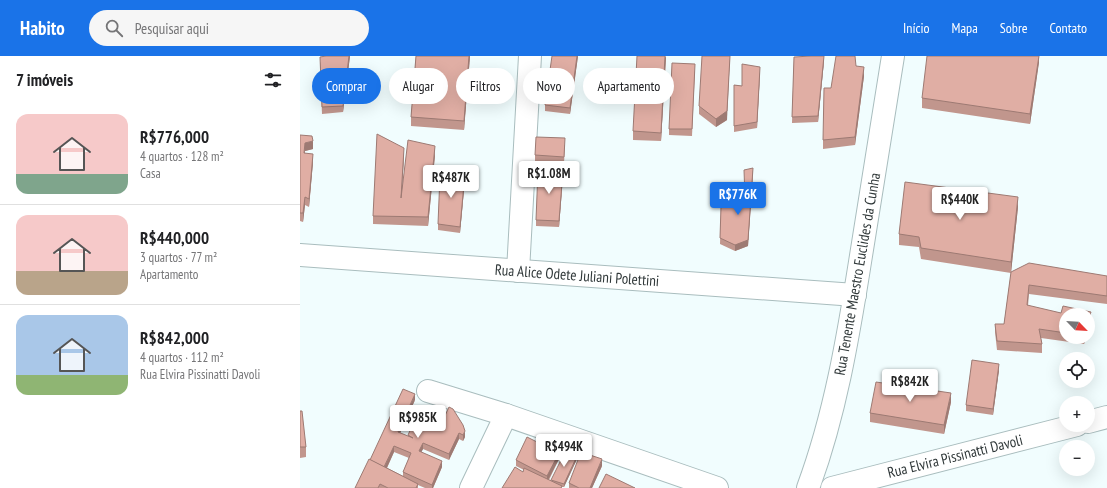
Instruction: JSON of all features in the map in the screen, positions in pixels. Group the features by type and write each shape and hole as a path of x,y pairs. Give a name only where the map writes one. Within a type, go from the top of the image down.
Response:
{"street":[{"path":"518,271 530,56"},
{"name":"Rua Tenente Maestro Euclides da Cunha","path":"808,488 829,423 838,385 855,295 893,56"},
{"name":"Rua Alice Odete Juliani Polettini","path":"300,255 855,295"},
{"path":"428,391 506,415 694,484 717,488"},
{"path":"471,488 506,415"},
{"path":"1095,420 1107,417"},
{"name":"Rua Elvira Pissinatti Davoli","path":"832,488 1059,430"}],"building":[{"path":"349,56 348,68 320,68 320,57"},
{"path":"416,56 469,56 468,68 456,68 456,104 465,104 464,121 411,117 412,104 448,104 448,68 415,68"},
{"path":"552,56 577,56 575,71 575,68 550,68"},
{"path":"637,56 665,56 664,68 636,68"},
{"path":"702,56 730,56 727,111 716,119 699,106"},
{"path":"824,56 818,116 792,117 794,57"},
{"path":"836,56 855,56 856,66 864,67 855,137 823,140 824,88 831,88"},
{"path":"927,56 1039,56 1030,114 922,98"},
{"path":"672,63 695,64 692,129 669,129 670,104 674,104 674,68 672,68"},
{"path":"742,64 760,67 757,122 734,126 734,85 742,86"},
{"path":"322,104 343,104 343,106 322,107"},
{"path":"545,104 571,104 570,108"},
{"path":"634,104 663,104 661,133 633,131"},
{"path":"377,134 404,148 401,198 408,140 435,146 428,217 373,216"},
{"path":"300,135 312,136 313,141 305,143 304,153 313,154 309,199 305,197 303,213 300,213"},
{"path":"536,137 565,138 564,157 535,155"},
{"path":"753,168 748,240 735,245 720,238 721,207 735,205 745,198 744,170"},
{"path":"538,170 563,170 559,221 536,220"},
{"path":"465,173 460,227 438,224 440,175"},
{"path":"905,182 1018,197 1011,262 921,248 919,237 899,234"},
{"path":"1029,263 1107,276 1107,296 1029,285 1027,305 1059,313 1059,332 1039,329 1042,344 997,341 995,324 1004,324 1011,272"},
{"path":"972,360 999,364 993,409 966,405"},
{"path":"876,382 951,393 944,425 870,413"},
{"path":"403,389 415,394 398,432 413,438 408,435 420,409 443,420 449,407 453,409 465,431 463,435 459,433 449,454 423,443 419,451 442,461 432,485 403,472 411,453 394,446 384,467 370,460"},
{"path":"300,411 302,411 306,447 300,447"},
{"path":"527,437 559,453 547,476 516,460"},
{"path":"566,450 577,456 564,484 551,480"},
{"path":"581,452 602,459 590,488 579,488 569,483"},
{"path":"369,459 418,484 416,488 388,488 380,484 378,488 355,488"},
{"path":"515,467 523,472 524,468 562,486 561,488 502,488"},
{"path":"606,474 635,488 599,488"}]}
